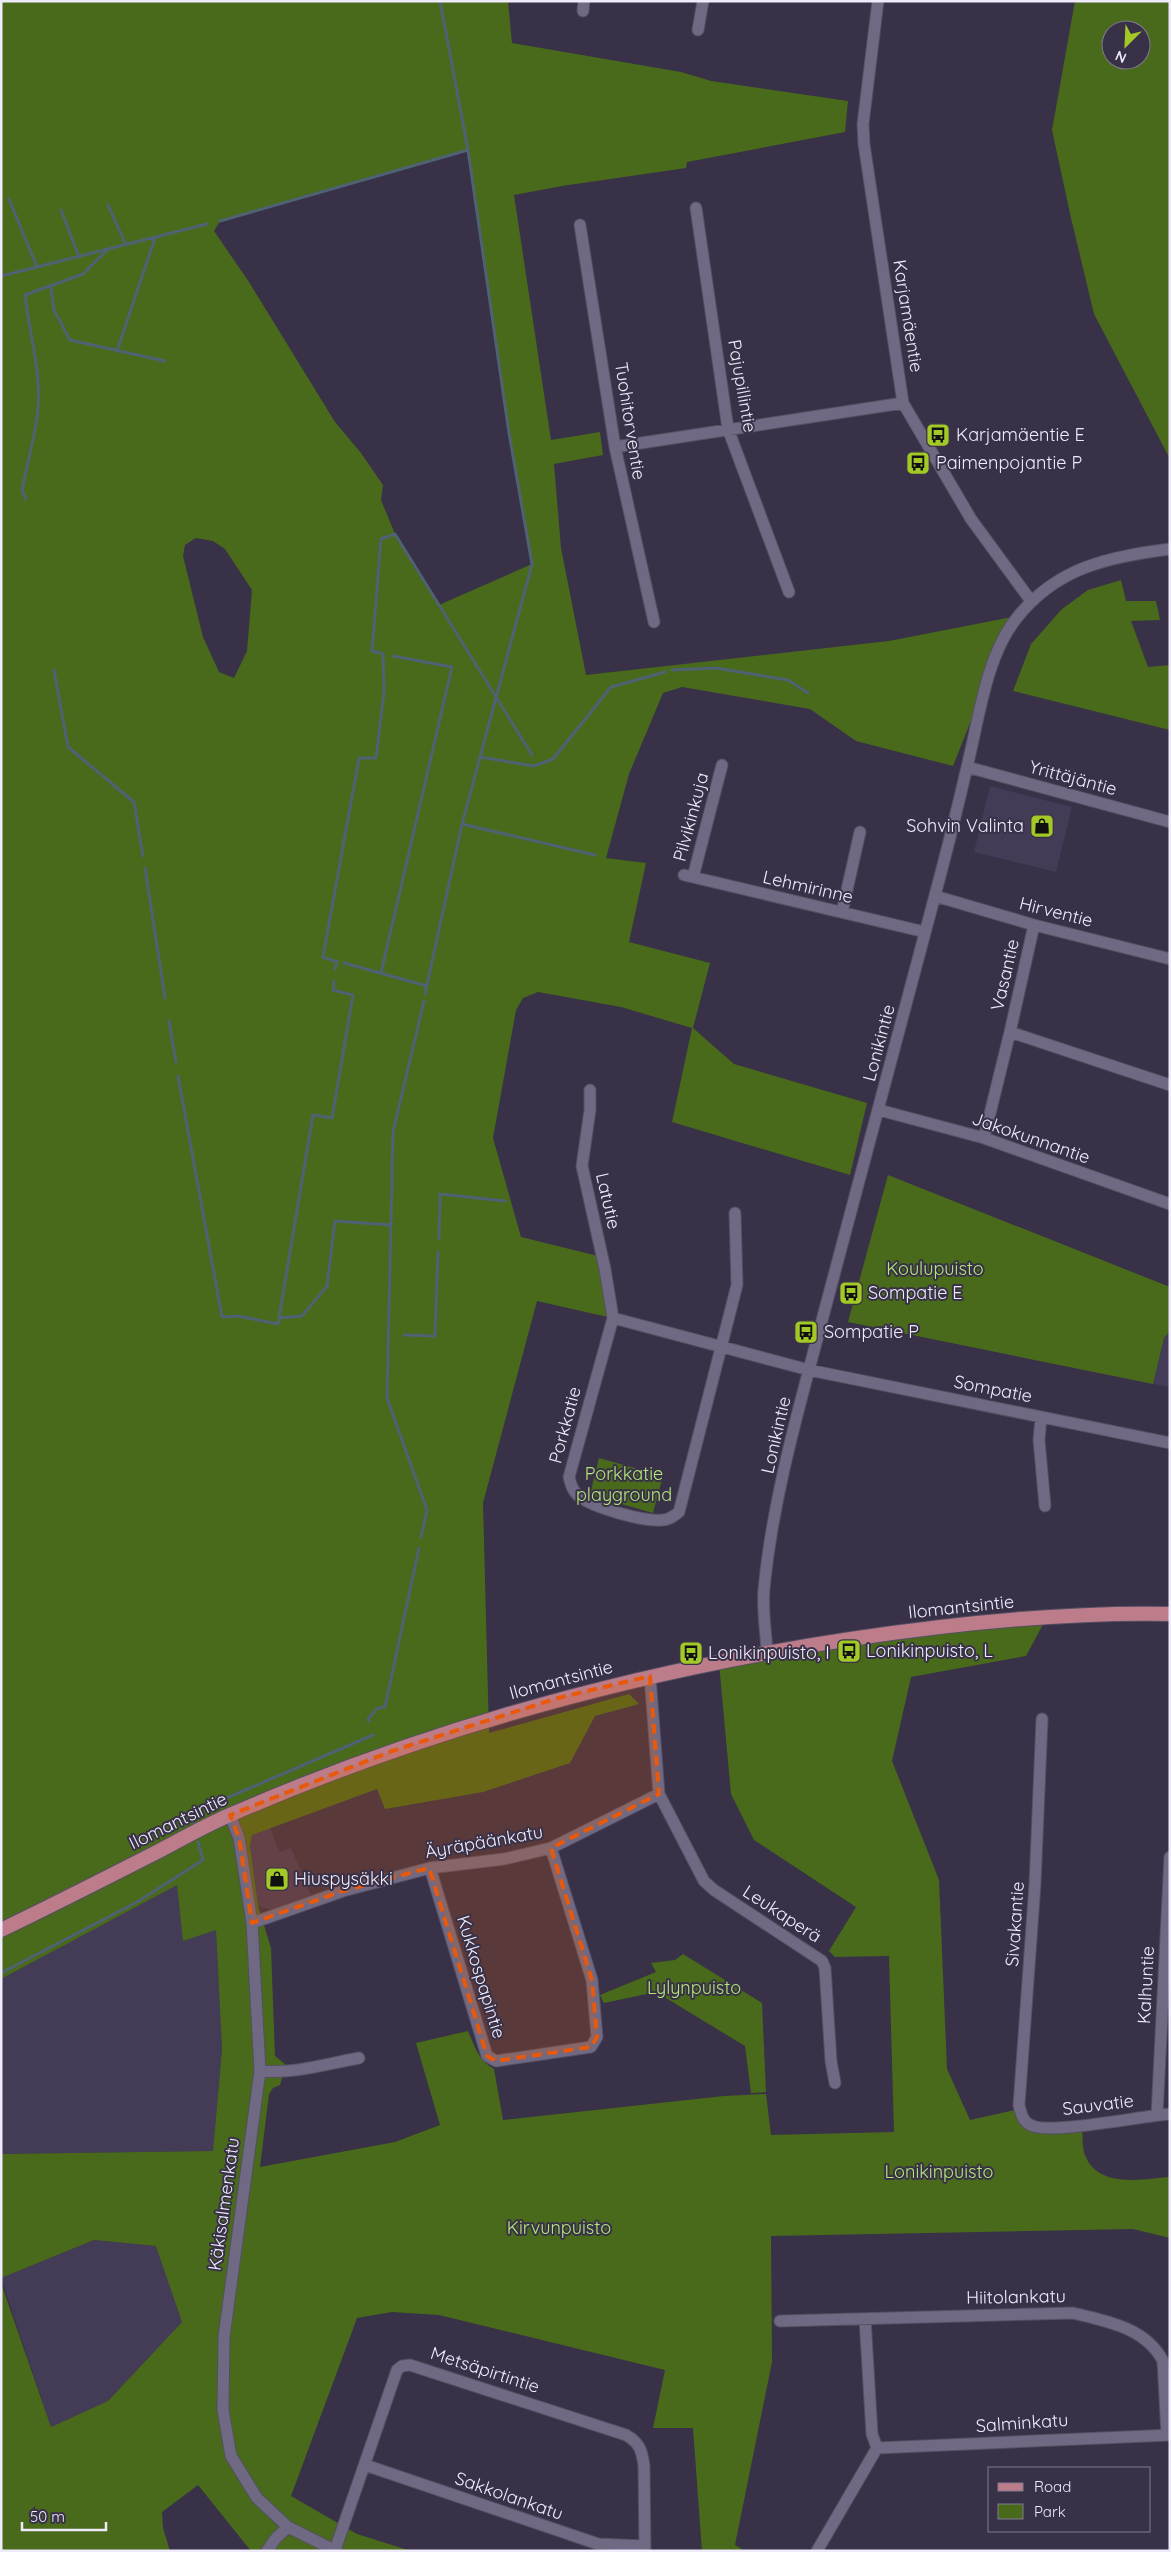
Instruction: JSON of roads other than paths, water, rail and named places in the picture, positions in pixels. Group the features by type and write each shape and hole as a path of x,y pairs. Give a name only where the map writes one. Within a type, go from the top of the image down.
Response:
{"main road":[{"name":"Ilomantsintie","path":"1,1930 230,1815 392,1751 558,1698 650,1676 767,1652 918,1629 1038,1618 1170,1614"}],"street":[{"path":"698,30 703,1"},
{"name":"Karjamäentie","path":"878,1 863,124 864,144 903,403 971,519 1031,601"},
{"name":"Pajupillintie","path":"696,208 728,429 789,592"},
{"name":"Tuohitorventie","path":"580,225 614,447 654,622"},
{"path":"614,447 903,403"},
{"name":"Lonikintie","path":"767,1652 764,1592 775,1519 809,1370 935,896 981,704 999,647 1014,621 1031,601 1065,576 1092,563 1170,549"},
{"name":"Pilvikinkuja","path":"688,876 722,765"},
{"name":"Yrittäjäntie","path":"967,768 1170,822"},
{"path":"842,912 860,832"},
{"name":"Lehmirinne","path":"688,876 925,932"},
{"name":"Hirventie","path":"935,896 1034,925 1170,959"},
{"name":"Vasantie","path":"984,1138 1034,925"},
{"name":"Vasantie","path":"1010,1032 1170,1085"},
{"name":"Latutie","path":"590,1090 590,1110 582,1166 605,1269 613,1318"},
{"name":"Jakokunnantie","path":"879,1110 984,1138 1170,1204"},
{"name":"Porkkatie","path":"613,1318 569,1477 571,1487 578,1496 590,1503 652,1520 672,1518 679,1512 683,1504 737,1286 736,1214"},
{"path":"613,1318 809,1370"},
{"name":"Sompatie","path":"809,1370 1170,1443"},
{"path":"1041,1417 1039,1440 1045,1506"},
{"path":"650,1676 659,1794"},
{"name":"Sivakantie","path":"1031,2126 1026,2122 1019,2105 1035,1884 1042,1719"},
{"name":"Äyräpäänkatu","path":"252,1923 343,1891 430,1868 504,1859 551,1848 659,1794"},
{"name":"Leukaperä","path":"659,1794 704,1881 714,1890 822,1961 825,1968 830,2061 835,2083"},
{"name":"Käkisalmenkatu","path":"230,1815 238,1838 252,1923 260,2071 224,2337 222,2410 231,2456 258,2498 288,2527 335,2551"},
{"name":"Kukkospapintie","path":"430,1868 488,2056 496,2061 591,2047 597,2038 592,1980 551,1848"},
{"name":"Kalhuntie","path":"1156,2115 1170,1857"},
{"path":"260,2071 288,2072 311,2070 359,2058"},
{"name":"Sauvatie","path":"1031,2126 1052,2128 1170,2114"},
{"name":"Hiitolankatu","path":"780,2321 1074,2313 1123,2327 1149,2342 1158,2350 1163,2361 1168,2435"},
{"path":"817,2551 877,2448 872,2434 865,2319"},
{"name":"Metsäpirtintie","path":"335,2551 397,2370 410,2365 626,2435 637,2442 643,2453 644,2466 645,2549"},
{"name":"Salminkatu","path":"877,2448 1168,2435"},
{"name":"Sakkolankatu","path":"365,2465 598,2544 645,2549"},
{"path":"268,2551 276,2538 288,2527"}],"waterway":[{"path":"425,994 462,824 532,564 509,433 468,150 440,1"},
{"path":"220,221 468,150"},
{"path":"9,199 37,267"},
{"path":"108,205 126,245"},
{"path":"61,210 79,257"},
{"path":"1,276 207,224"},
{"path":"117,351 155,238"},
{"path":"26,499 22,491 35,428 38,407 38,379 25,295 83,274 108,249"},
{"path":"51,287 54,310 70,340 165,361"},
{"path":"381,653 372,651 381,539 395,534 532,755"},
{"path":"337,962 323,957 359,758 376,758 384,692 383,654 381,653"},
{"path":"381,973 452,667 393,656"},
{"path":"672,670 716,668 788,680 808,693"},
{"path":"54,670 68,747 134,802 143,856"},
{"path":"480,757 534,766 553,759 611,687 665,672"},
{"path":"462,824 595,855"},
{"path":"145,868 165,998"},
{"path":"335,969 337,961"},
{"path":"344,963 427,986"},
{"path":"279,1318 313,1115 332,1118 353,995 333,990 334,981"},
{"path":"421,1537 427,1510 387,1398 393,1132 424,1001"},
{"path":"169,1021 176,1062"},
{"path":"178,1076 222,1317 238,1316 278,1324 279,1318 302,1316 327,1286 335,1221 391,1225"},
{"path":"439,1239 440,1194 505,1201"},
{"path":"404,1335 435,1336 438,1252"},
{"path":"369,1721 368,1719 378,1708 385,1707 419,1548"},
{"path":"213,1804 373,1735"},
{"path":"193,1822 190,1814 196,1811"},
{"path":"1,1973 137,1902 203,1860 198,1842"}],"place":[{"name":"Karjamäentie E","path":"938,435"},
{"name":"Paimenpojantie P","path":"918,463"},
{"name":"Sohvin Valinta","path":"1042,826"},
{"name":"Sompatie E","path":"851,1293"},
{"name":"Sompatie P","path":"806,1332"},
{"name":"Lonikinpuisto, L","path":"849,1651"},
{"name":"Lonikinpuisto, I","path":"691,1653"},
{"name":"Hiuspysäkki","path":"277,1879"}],"park label":[{"name":"Koulupuisto","path":"935,1269"},
{"name":"Porkkatie playground","path":"624,1484"},
{"name":"Lylynpuisto","path":"694,1988"},
{"name":"Lonikinpuisto","path":"939,2172"},
{"name":"Kirvunpuisto","path":"559,2228"}]}
